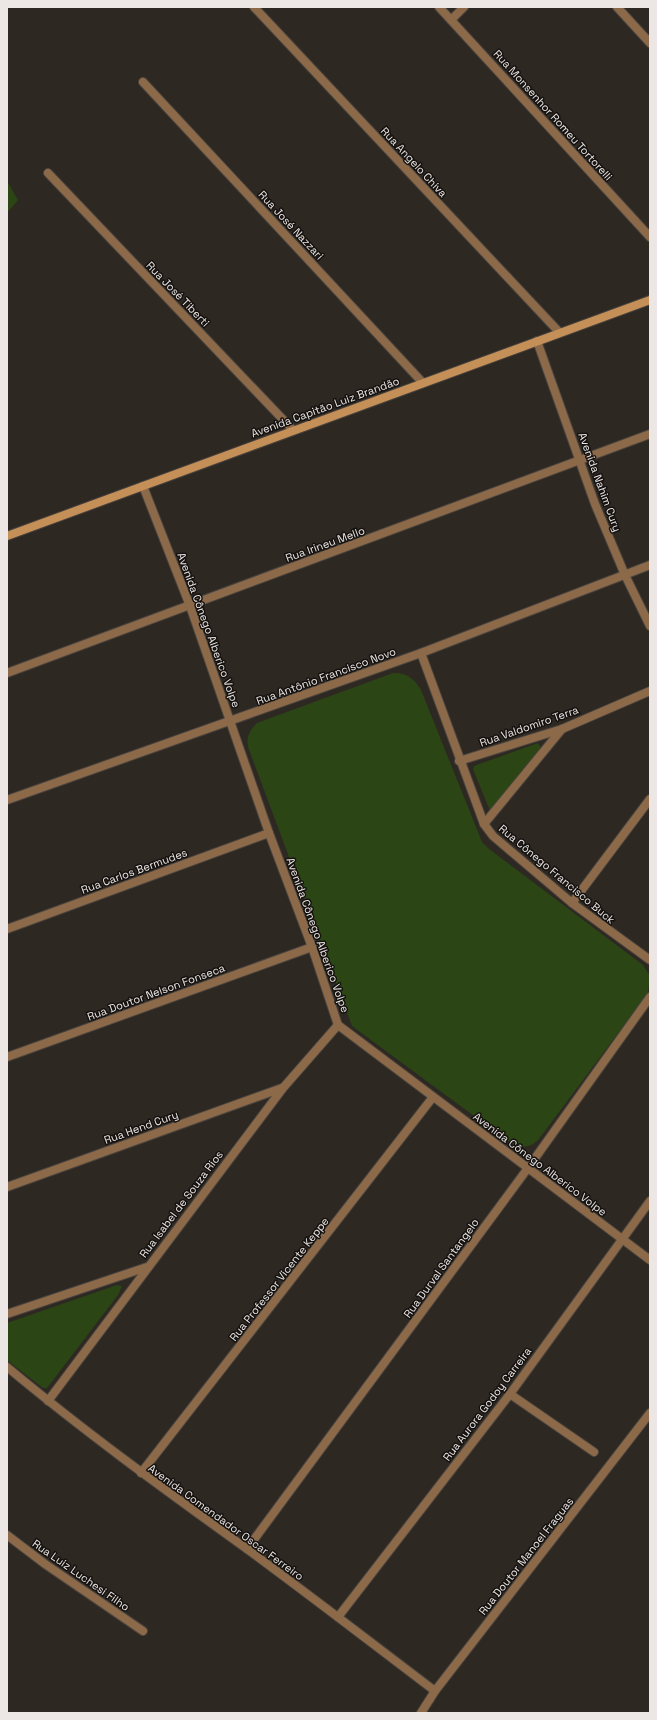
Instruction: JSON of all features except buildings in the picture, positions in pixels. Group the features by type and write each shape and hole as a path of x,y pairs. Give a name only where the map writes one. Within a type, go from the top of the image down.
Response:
{"main road":[{"name":"Avenida Capitão Luiz Brandão","path":"7,536 559,332 650,300"}],"street":[{"name":"Rua Angelo Chiva","path":"254,7 559,332"},
{"name":"Rua Monsenhor Romeu Tortorelli","path":"439,7 650,237"},
{"path":"451,20 464,7"},
{"path":"617,7 650,43"},
{"name":"Rua José Nazzari","path":"143,82 423,383"},
{"name":"Rua José Tiberti","path":"48,173 293,430"},
{"name":"Avenida Nahim Cury","path":"537,341 595,504 625,575 650,626"},
{"name":"Rua Irineu Mello","path":"7,673 650,434"},
{"name":"Avenida Cônego Alberico Volpe","path":"143,486 190,606 269,834 312,947 338,1025 650,1260"},
{"name":"Rua Antônio Francisco Novo","path":"7,800 421,653 650,565"},
{"name":"Rua Cônego Francisco Buck","path":"421,653 459,761 484,824 493,836 572,903 650,960"},
{"name":"Rua Valdomiro Terra","path":"459,761 562,729 650,691"},
{"path":"484,824 562,729"},
{"path":"572,903 650,799"},
{"name":"Rua Carlos Bermudes","path":"7,929 269,834"},
{"name":"Rua Doutor Nelson Fonseca","path":"7,1057 312,947"},
{"name":"Rua Durval Santangelo","path":"247,1549 528,1168 650,997"},
{"name":"Rua Isabel de Souza Rios","path":"48,1401 282,1088 338,1025"},
{"name":"Rua Hend Cury","path":"7,1187 282,1088"},
{"name":"Rua Professor Vicente Keppe","path":"141,1473 433,1097"},
{"name":"Rua Aurora Godoy Carreira","path":"338,1617 510,1394 650,1202"},
{"path":"7,1314 147,1267"},
{"name":"Avenida Comendador Oscar Ferreiro","path":"7,1366 48,1401 141,1473 247,1549 435,1692"},
{"path":"510,1394 594,1452"},
{"name":"Rua Doutor Manoel Fraguas","path":"421,1713 435,1692 650,1413"},
{"name":"Rua Luiz Luchesi Filho","path":"7,1535 45,1564 143,1632"}],"green space":[{"path":"7,181 18,200 7,213"},
{"path":"393,673 410,677 421,690 482,842 489,849 643,965 650,976 648,993 539,1139 533,1144 527,1146 523,1147 512,1144 352,1026 248,747 249,734 257,723"},
{"path":"538,743 541,748 490,811 473,769 474,766"},
{"path":"117,1285 122,1286 118,1295 47,1388 43,1388 7,1360 7,1323"}]}
